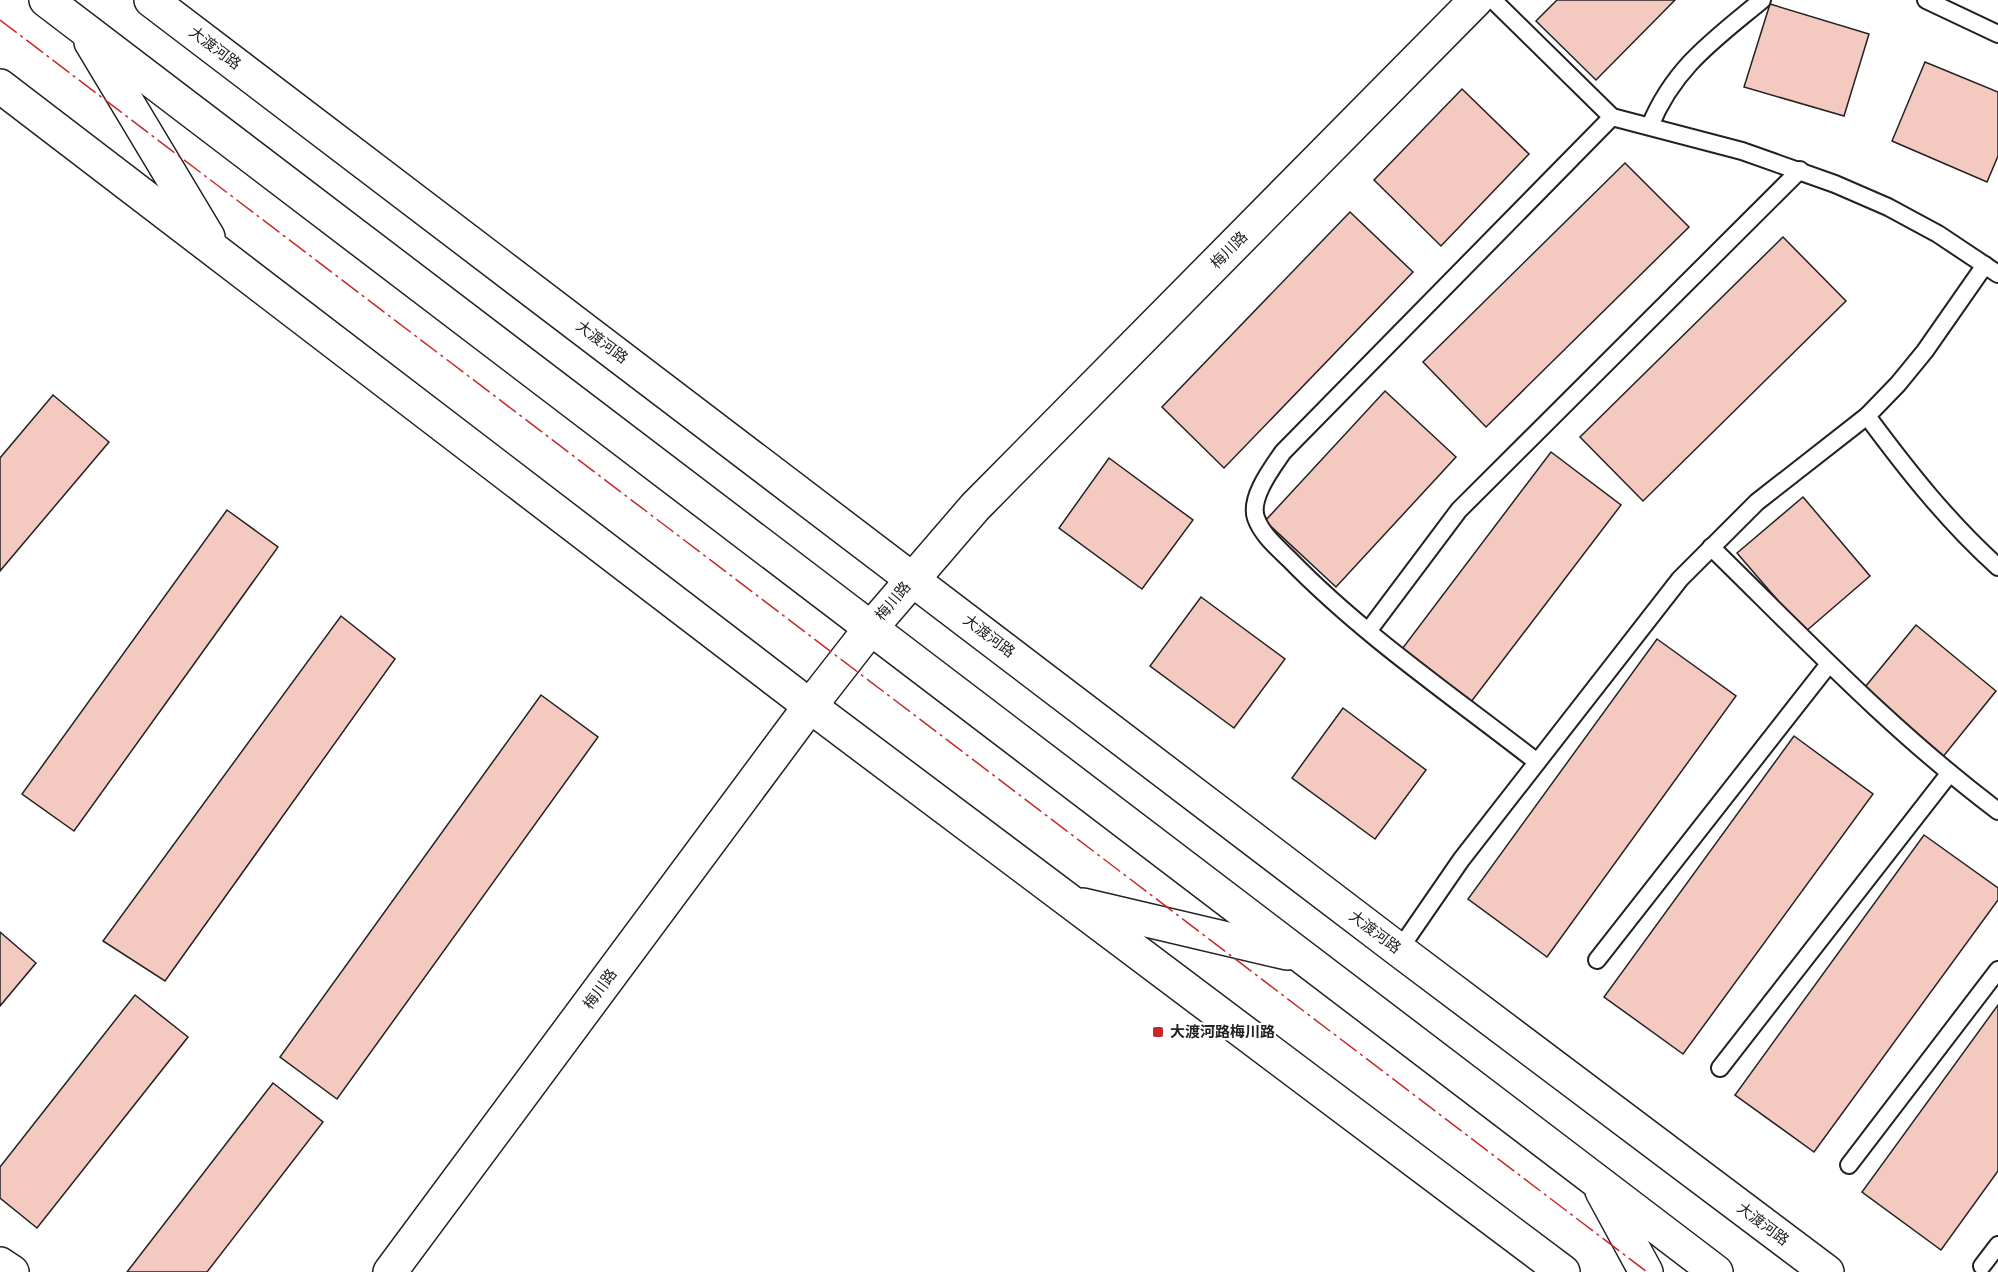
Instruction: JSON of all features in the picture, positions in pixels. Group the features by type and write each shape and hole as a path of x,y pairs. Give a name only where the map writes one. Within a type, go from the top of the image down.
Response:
{"main road":[{"path":"46,0 1716,1272"},
{"name":"大渡河路","path":"152,0 1399,950 1827,1272"},
{"name":"梅川路","path":"390,1272 810,706 912,578 975,507 1476,0"},
{"path":"82,28 218,253"},
{"path":"0,86 810,706 1563,1272"},
{"path":"1070,902 1300,956"},
{"path":"1597,1182 1646,1272"},
{"path":"0,1264 12,1272"}],"lane":[{"path":"1399,950 1461,860 1654,609 1711,547 1757,502 1867,416 1898,384 1991,270 1938,234 1888,207 1800,170 1612,117 1493,0"},
{"path":"1650,126 1668,89 1696,54 1762,0"},
{"path":"1926,0 1998,34"},
{"path":"1537,762 1318,588 1263,532 1255,516 1258,498 1265,482 1283,452 1612,117"},
{"path":"1369,630 1426,550 1465,503 1800,170"},
{"path":"1867,416 1915,480 1974,545 1998,567"},
{"path":"1711,547 1889,722 1949,774 1998,811"},
{"path":"1597,960 1829,664"},
{"path":"1720,1068 1949,774"},
{"path":"1849,1165 1998,970"},
{"path":"1982,1266 1998,1245"}],"building":[{"path":"1557,0 1675,0 1596,80 1536,21"},
{"path":"1770,4 1869,34 1844,116 1744,87"},
{"path":"1925,62 1998,92 1998,156 1987,182 1892,141"},
{"path":"1462,89 1529,154 1441,246 1374,180"},
{"path":"1625,163 1689,227 1486,427 1423,362"},
{"path":"1350,212 1413,272 1224,468 1162,407"},
{"path":"1783,237 1846,301 1643,501 1580,437"},
{"path":"1385,391 1456,457 1336,587 1265,521"},
{"path":"53,395 109,442 0,571 0,458"},
{"path":"1551,452 1621,505 1471,702 1402,649"},
{"path":"1109,458 1193,520 1142,589 1059,528"},
{"path":"1803,497 1870,576 1805,632 1737,553"},
{"path":"227,510 278,547 74,831 22,794"},
{"path":"1201,597 1285,659 1234,728 1150,666"},
{"path":"341,616 395,659 165,981 103,941"},
{"path":"1916,625 1996,691 1942,758 1861,692"},
{"path":"1657,639 1736,696 1547,957 1468,899"},
{"path":"541,695 598,737 337,1099 280,1057"},
{"path":"1343,708 1426,770 1375,839 1292,778"},
{"path":"1794,736 1873,794 1683,1054 1604,997"},
{"path":"1924,835 1998,888 1998,900 1814,1152 1735,1095"},
{"path":"0,932 36,963 0,1006"},
{"path":"135,995 188,1037 37,1228 0,1198 0,1167"},
{"path":"1998,1005 1998,1171 1941,1250 1862,1192"},
{"path":"273,1083 323,1122 207,1272 127,1272"}],"power":[{"path":"0,20 1647,1272"}],"place":[{"name":"大渡河路梅川路","path":"1158,1032"}]}
